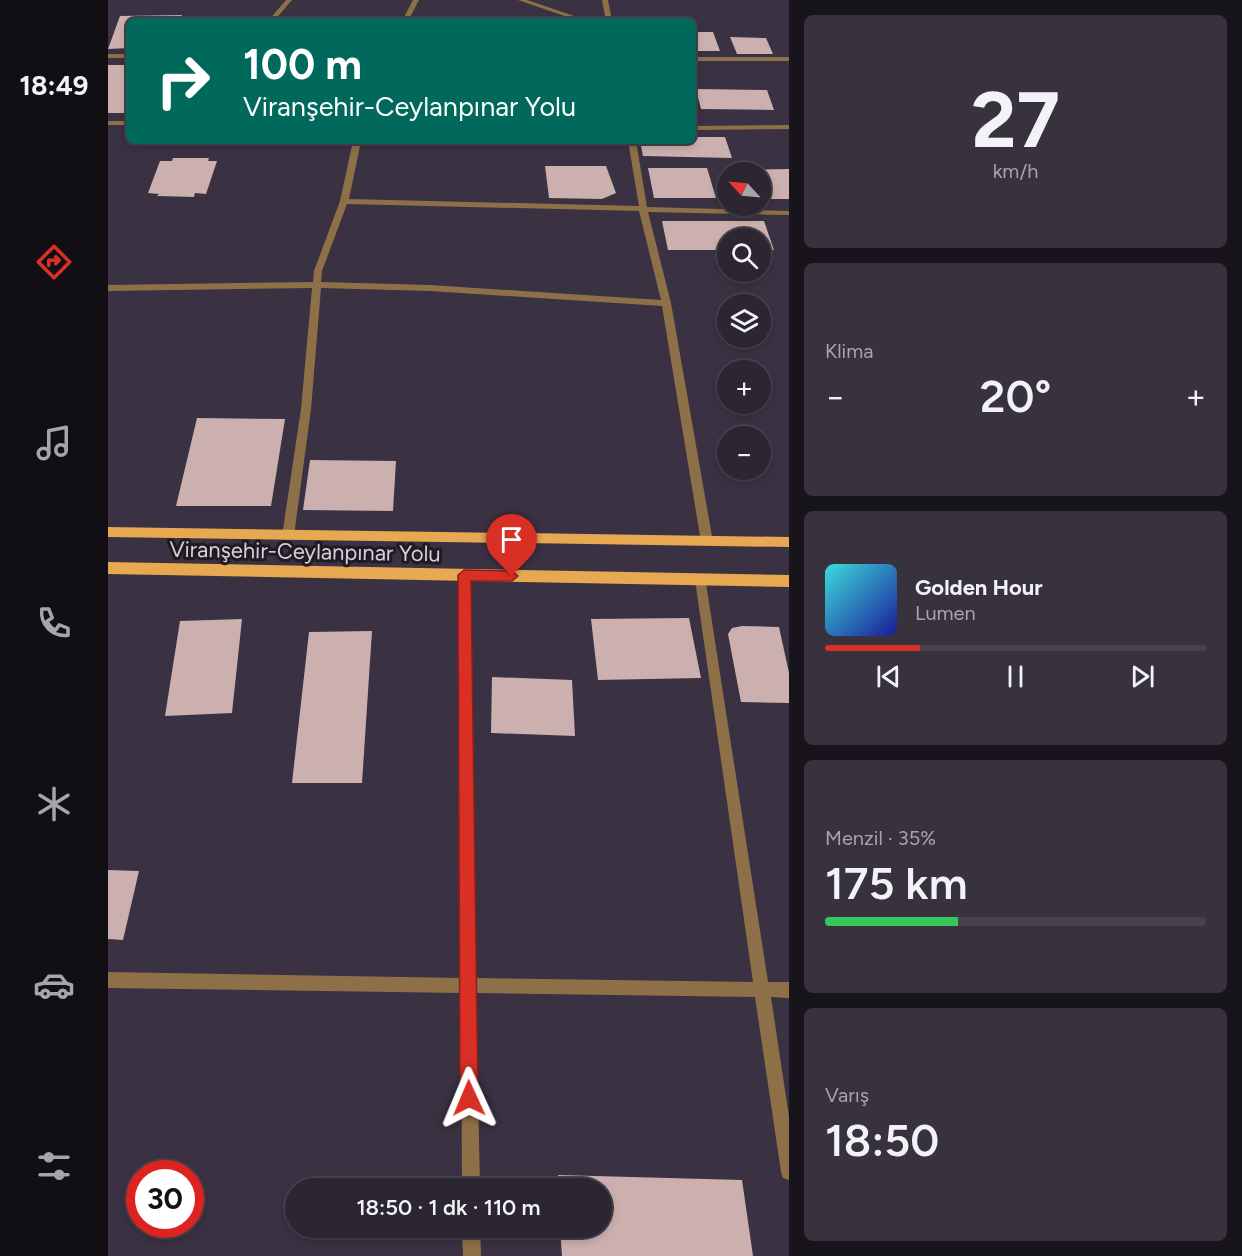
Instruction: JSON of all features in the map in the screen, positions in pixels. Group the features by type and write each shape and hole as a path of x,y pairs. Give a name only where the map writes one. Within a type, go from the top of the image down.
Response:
{"main road":[{"name":"Viranşehir-Ceylanpınar Yolu","path":"108,532 789,542"},
{"name":"Viranşehir-Ceylanpınar Yolu","path":"108,568 789,581"}],"street":[{"path":"273,18 289,0"},
{"path":"407,18 416,0"},
{"path":"521,0 577,18"},
{"path":"605,0 608,18"},
{"path":"108,56 126,56"},
{"path":"696,59 789,59"},
{"path":"108,123 126,123"},
{"path":"696,128 789,127"},
{"path":"288,536 306,409 318,271 344,201 356,144"},
{"path":"633,144 644,209 666,303 707,542"},
{"path":"344,201 789,213"},
{"path":"108,288 316,285 430,288 666,303"},
{"path":"464,575 471,1178"},
{"path":"701,580 789,1172"},
{"path":"108,980 789,990"},
{"path":"471,1238 472,1256"}],"building":[{"path":"182,15 181,18 126,18 126,48 108,49 120,16"},
{"path":"696,32 713,32 720,51 696,51"},
{"path":"730,37 766,38 773,54 737,54"},
{"path":"108,65 126,65 126,113 108,113"},
{"path":"696,89 767,90 774,110 701,109"},
{"path":"696,137 725,137 732,158 643,156 641,144 696,144"},
{"path":"173,158 209,158 208,161 217,161 206,194 195,193 194,197 157,196 159,194 148,193 160,161 172,161"},
{"path":"545,166 606,166 616,193 602,199 549,198"},
{"path":"648,168 707,168 716,198 654,198"},
{"path":"771,169 789,169 789,199 771,199"},
{"path":"662,221 764,221 766,228 717,228 717,250 668,250"},
{"path":"197,418 285,419 271,506 176,506"},
{"path":"310,460 396,461 393,511 303,510"},
{"path":"689,618 701,678 598,680 591,619"},
{"path":"242,619 232,713 165,716 180,621"},
{"path":"779,627 789,673 789,703 741,702 728,634 732,628"},
{"path":"372,631 362,783 292,783 309,632"},
{"path":"492,677 572,680 575,736 491,733"},
{"path":"108,870 139,871 123,940 108,939"},
{"path":"558,1175 742,1180 753,1256 562,1256 561,1238 612,1238 612,1178 558,1178"}],"route":[{"path":"469,1098 464,575 512,576"}]}
